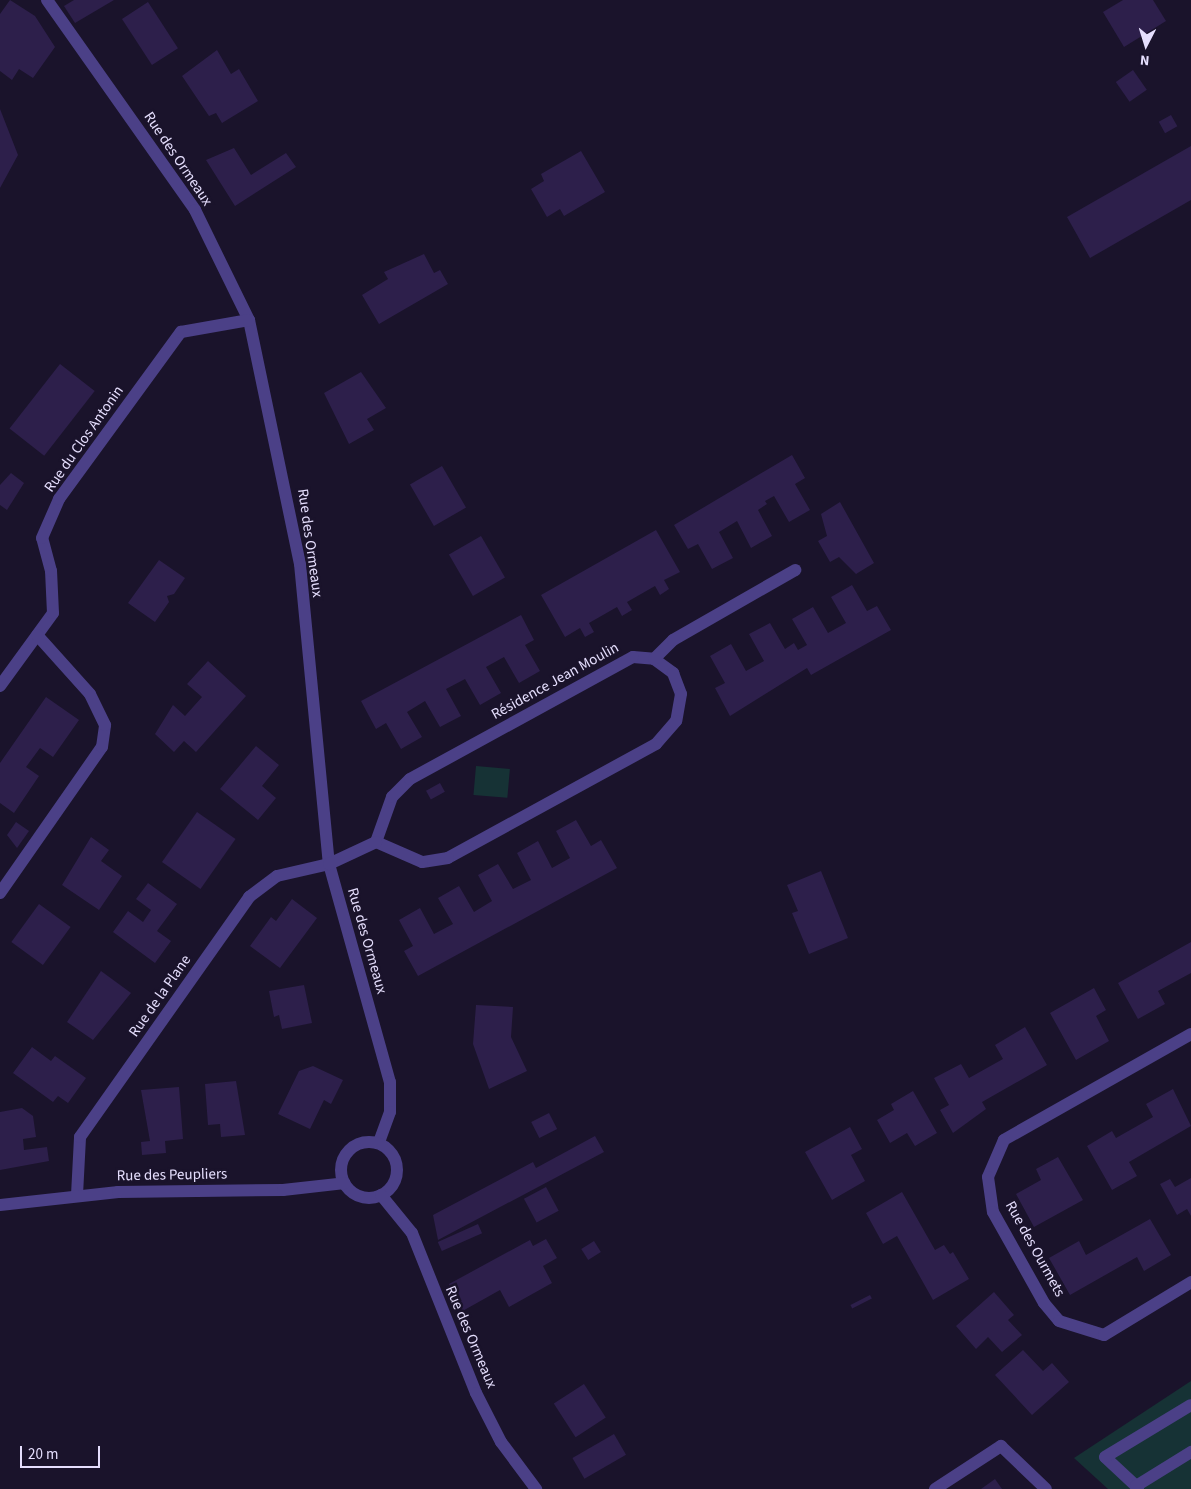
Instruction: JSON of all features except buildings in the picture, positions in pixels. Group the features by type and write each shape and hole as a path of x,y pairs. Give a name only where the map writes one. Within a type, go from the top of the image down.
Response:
{"street":[{"name":"Rue des Ormeaux","path":"47,0 195,210 249,320 300,564 328,864 390,1082 390,1112 379,1143"},
{"name":"Rue du Clos Antonin","path":"0,686 53,613 51,571 42,538 59,500 181,332 249,320"},
{"path":"376,842 422,862 448,858 656,744 676,721 681,694 673,673 654,659 673,640 795,570"},
{"path":"0,893 102,747 105,725 90,694 37,635"},
{"name":"Résidence Jean Moulin","path":"376,842 392,797 410,779 633,657 654,659"},
{"name":"Rue de la Plane","path":"77,1195 80,1136 249,897 276,876 328,864 376,842"},
{"name":"Rue des Ourmets","path":"1191,1034 1004,1140 988,1177 993,1212 1044,1303 1059,1321 1104,1335 1191,1282"},
{"path":"360,1143 379,1143 393,1155 397,1173 381,1195 361,1196 344,1183 345,1155 360,1143"},
{"name":"Rue des Peupliers","path":"0,1206 77,1195 283,1190 344,1183"},
{"name":"Rue des Ormeaux","path":"381,1195 412,1233 476,1393 501,1442 536,1489"},
{"path":"1191,1404 1105,1457 1137,1488 1191,1452"},
{"path":"935,1489 1001,1446 1046,1489"}],"green space":[{"path":"476,766 510,769 507,798 473,795"},
{"path":"1191,1381 1191,1489 1108,1489 1074,1458"}]}
